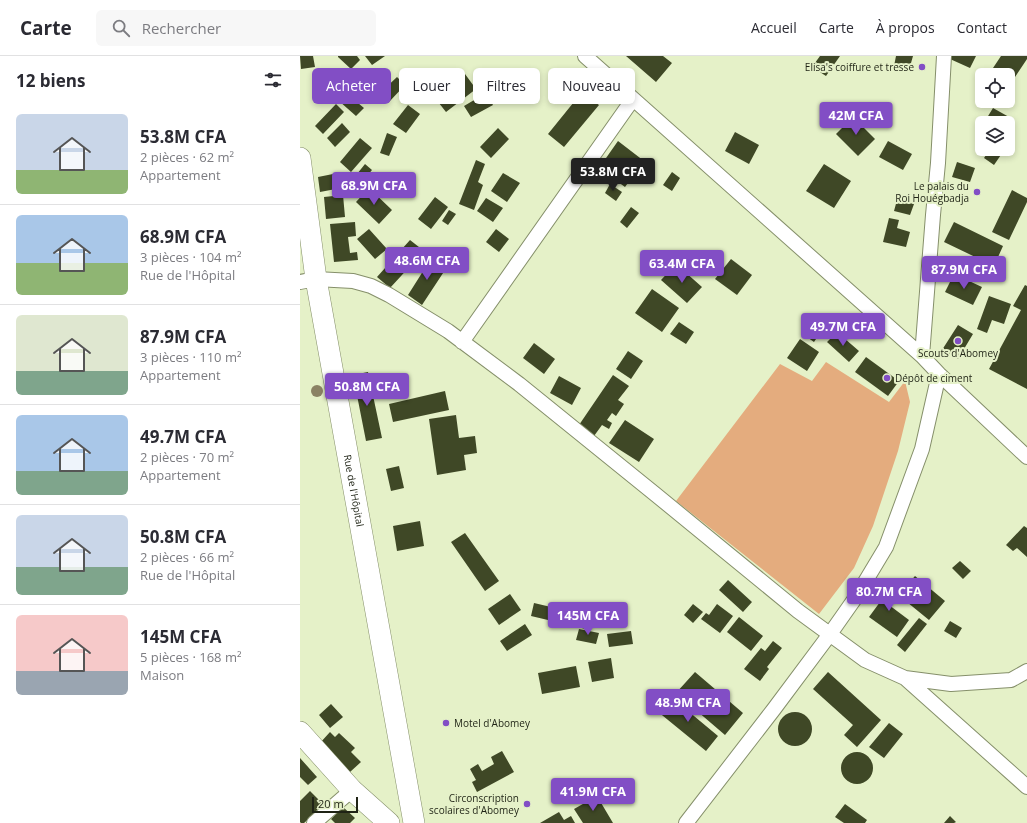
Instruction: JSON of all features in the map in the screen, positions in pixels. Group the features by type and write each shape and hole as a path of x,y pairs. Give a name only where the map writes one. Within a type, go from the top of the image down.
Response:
{"street":[{"path":"585,56 598,68"},
{"path":"922,356 938,163 944,56"},
{"path":"635,101 922,356 1027,457"},
{"path":"462,342 629,104"},
{"name":"Rue de l'Hôpital","path":"300,158 308,281 414,823"},
{"path":"308,281 352,281 371,286 389,295 448,332 518,384 656,494 798,611 865,660 905,678 951,684 1011,680 1027,671"},
{"path":"686,823 830,634 856,597 886,547 922,449 939,374"},
{"path":"905,678 1027,787"},
{"path":"300,732 352,790 389,823"},
{"path":"314,823 352,790"}],"shaded area":[{"path":"826,362 889,402 905,381 910,402 898,451 873,526 854,568 819,614 676,501 780,364 812,381"}],"building":[{"path":"300,56 313,56 315,67 301,69"},
{"path":"357,56 360,60 352,68 350,68 338,57"},
{"path":"365,56 385,56 372,65"},
{"path":"626,56 663,56 672,63 656,82"},
{"path":"820,56 840,56 826,76 812,67"},
{"path":"896,56 913,56 909,70 894,66"},
{"path":"952,56 976,56 970,68 950,59"},
{"path":"1001,56 1027,56 1027,59 1015,77 1015,68 993,68"},
{"path":"465,74 473,85 473,91 465,97"},
{"path":"397,77 399,79 399,91 391,100 391,83"},
{"path":"473,101 473,104 493,105 471,117 464,106"},
{"path":"336,104 344,112 323,134 315,126"},
{"path":"342,104 359,104 364,108 356,116"},
{"path":"440,104 456,104 446,112"},
{"path":"572,104 599,105 564,147 548,134"},
{"path":"408,105 420,114 406,133 393,124"},
{"path":"993,108 1007,116 988,116"},
{"path":"853,117 875,139 858,156 836,134"},
{"path":"342,123 350,132 335,147 327,138"},
{"path":"498,128 509,139 491,158 480,147"},
{"path":"735,132 759,145 749,164 725,151"},
{"path":"387,133 397,137 389,156 380,153"},
{"path":"360,138 372,148 351,172 340,162"},
{"path":"618,141 644,161 625,187 599,168"},
{"path":"888,141 912,154 903,170 879,157"},
{"path":"985,156 1000,156 994,165 984,158"},
{"path":"476,160 485,164 478,182 483,185 474,210 459,204"},
{"path":"957,162 975,168 970,182 952,177"},
{"path":"365,164 372,170 356,189 349,184"},
{"path":"824,164 851,181 834,208 806,191"},
{"path":"672,172 680,178 672,191 663,185"},
{"path":"338,173 341,188 320,192 318,177"},
{"path":"503,173 520,183 507,202 491,191"},
{"path":"610,184 622,192 616,201 605,193"},
{"path":"369,188 392,210 379,224 356,202"},
{"path":"1012,190 1027,198 1027,202 1009,240 992,232"},
{"path":"343,195 345,217 326,219 324,197"},
{"path":"435,197 448,207 431,229 418,219"},
{"path":"486,198 503,208 493,222 477,211"},
{"path":"897,200 914,204 910,215 894,211"},
{"path":"631,207 639,213 627,228 620,222"},
{"path":"449,210 456,214 448,225 442,221"},
{"path":"889,218 899,220 897,228 910,232 906,247 883,242"},
{"path":"355,222 356,236 348,237 350,253 357,252 358,260 334,262 330,224"},
{"path":"954,222 1003,246 994,266 944,242"},
{"path":"369,229 387,249 375,259 357,239"},
{"path":"496,229 509,239 499,252 486,242"},
{"path":"410,240 424,251 390,288 377,277"},
{"path":"432,257 447,267 422,305 408,295"},
{"path":"731,259 752,275 737,295 715,279"},
{"path":"676,264 702,287 687,303 661,280"},
{"path":"954,274 982,287 973,305 945,292"},
{"path":"1025,285 1027,286 1027,389 989,369 1021,310 1013,306"},
{"path":"652,289 679,308 662,332 635,313"},
{"path":"989,296 1011,304 1004,324 992,320 987,333 977,329"},
{"path":"817,318 826,324 814,342 804,335"},
{"path":"679,322 694,332 686,344 670,334"},
{"path":"958,325 973,334 958,359 942,350"},
{"path":"837,332 859,351 849,362 827,342"},
{"path":"800,339 819,352 807,371 787,358"},
{"path":"534,343 555,359 544,374 523,358"},
{"path":"628,351 643,361 631,379 616,369"},
{"path":"866,357 899,381 888,396 855,372"},
{"path":"368,372 382,438 366,441 353,375"},
{"path":"613,375 629,386 618,400 624,404 616,416 612,413 607,420 612,423 609,429 602,425 594,436 579,425"},
{"path":"559,376 581,388 572,405 550,393"},
{"path":"445,391 449,410 393,422 389,404"},
{"path":"456,415 459,438 475,436 477,453 464,455 466,470 437,475 429,419"},
{"path":"625,420 654,439 639,462 609,443"},
{"path":"399,466 404,488 391,491 386,469"},
{"path":"420,521 424,546 397,551 393,526"},
{"path":"1024,526 1027,528 1027,557 1017,548 1013,551 1006,545"},
{"path":"465,533 499,581 485,591 451,542"},
{"path":"960,561 971,571 963,579 952,568"},
{"path":"915,576 945,601 929,620 902,598 904,596 900,593"},
{"path":"728,580 752,602 743,612 719,590"},
{"path":"886,584 898,592 889,605 909,620 897,637 869,617 880,602 875,599"},
{"path":"510,594 521,610 499,625 488,609"},
{"path":"534,603 589,616 586,629 531,616"},
{"path":"693,604 703,612 693,623 684,615"},
{"path":"717,604 733,616 720,633 701,619 706,613 709,615"},
{"path":"739,617 763,636 751,651 727,632"},
{"path":"919,618 927,624 905,652 897,645"},
{"path":"950,621 962,628 956,638 944,631"},
{"path":"525,624 532,635 507,651 500,641"},
{"path":"579,629 599,633 596,644 576,640"},
{"path":"631,631 633,644 609,647 607,634"},
{"path":"773,641 782,648 767,667 769,669 760,681 744,669 761,648 765,651"},
{"path":"611,658 614,678 592,682 588,662"},
{"path":"576,666 580,687 542,694 538,673"},
{"path":"695,672 743,713 725,735 676,693"},
{"path":"828,672 881,720 857,747 844,735 853,725 813,689"},
{"path":"670,696 718,736 706,751 657,711"},
{"path":"331,704 343,717 330,728 319,715"},
{"path":"792,712 798,712 807,717 811,723 811,735 807,741 798,746 792,746 783,741 778,732 778,726 783,717"},
{"path":"889,723 903,734 884,758 869,747"},
{"path":"330,732 335,737 339,733 355,748 351,752 361,762 350,772 320,743"},
{"path":"502,751 514,772 477,792 472,782 476,780 470,769 478,764 482,771 494,764 491,757"},
{"path":"854,752 860,752 870,759 873,768 872,774 866,781 860,784 854,784 844,777 841,771 841,765 848,755"},
{"path":"300,758 317,777 308,785 300,777"},
{"path":"310,791 324,805 304,823 301,823 300,801"},
{"path":"597,796 613,823 583,823 574,809"},
{"path":"845,804 867,820 865,823 844,823 835,817"},
{"path":"343,807 355,818 350,823 335,823 331,819"},
{"path":"559,812 564,820 571,816 575,823 540,823"},
{"path":"950,816 956,822 944,823"}],"place":[{"name":"Elisa's coiffure et tresse","path":"922,67"},
{"name":"Le palais du Roi Houégbadja","path":"977,192"},
{"name":"Scouts d'Abomey","path":"958,341"},
{"name":"Dépôt de ciment","path":"887,378"},
{"name":"Motel d'Abomey","path":"446,723"},
{"name":"Circonscription scolaires d'Abomey","path":"527,804"}]}
